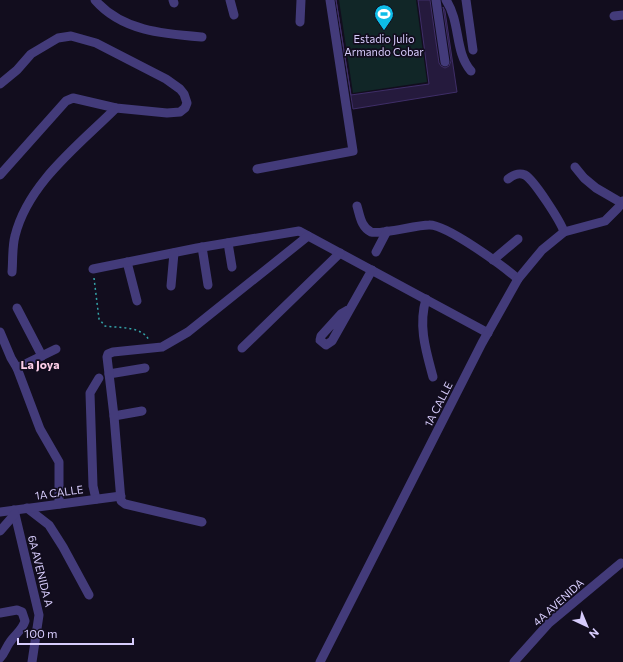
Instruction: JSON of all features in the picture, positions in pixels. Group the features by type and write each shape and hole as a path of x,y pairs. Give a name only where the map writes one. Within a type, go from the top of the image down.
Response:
{"street":[{"path":"94,0 121,22 135,27 161,34 202,37"},
{"path":"230,0 234,15"},
{"path":"300,22 301,0"},
{"path":"258,169 353,151 330,0"},
{"path":"436,0 445,62"},
{"path":"446,0 454,15 462,60 471,71"},
{"path":"466,0 473,50"},
{"path":"0,84 17,70 30,54 58,38 71,36 96,43 170,81 184,94 186,103 185,108 175,113 116,108 80,98 73,98 66,101 0,175"},
{"path":"12,272 15,236 21,219 34,194 48,176 116,108"},
{"path":"575,167 584,178 596,188 622,202"},
{"path":"508,179 514,174 520,174 528,177 553,212 564,232"},
{"name":"1A CALLE","path":"320,662 488,333 518,278 542,250 564,232 605,221 622,202"},
{"path":"358,206 362,224 366,228 377,233 414,225 432,224 463,240 518,278"},
{"path":"93,269 202,247 299,231 488,333"},
{"path":"376,252 387,231"},
{"path":"202,522 125,504 121,501 114,416 106,357 108,354 162,347 188,332 308,236"},
{"path":"493,260 518,239"},
{"path":"228,243 232,267"},
{"path":"202,247 208,285"},
{"path":"171,286 174,253"},
{"path":"242,348 340,253"},
{"path":"127,262 137,301"},
{"path":"348,310 372,270"},
{"path":"426,299 423,310 422,332 433,377"},
{"path":"18,308 42,356"},
{"path":"0,332 17,368 40,429 59,462 59,504"},
{"path":"17,368 56,349"},
{"path":"109,374 145,368"},
{"path":"96,499 93,486 90,393 99,378"},
{"path":"114,416 142,411"},
{"name":"1A CALLE","path":"0,512 15,512 27,508 121,496"},
{"path":"27,508 49,525 63,547 89,595"},
{"path":"0,531 15,512"},
{"name":"6A AVENIDA A","path":"15,512 39,615 32,662"},
{"name":"4A AVENIDA","path":"514,662 549,623 621,563"},
{"path":"0,614 17,610 22,612 25,621 21,631 10,642 4,654 0,658"}],"path":[{"path":"93,269 99,319 104,326 140,332 147,336 150,348"}],"green space":[{"path":"339,0 416,0 427,82 353,93"}],"building":[{"path":"336,0 351,95 429,84 418,0 430,0 439,63 445,68 449,66 451,61 443,7 445,11 457,92 353,109"}],"place":[{"name":"Estadio Julio Armando Cobar","path":"384,31"}],"district":[{"name":"La Joya","path":"40,364"}]}
